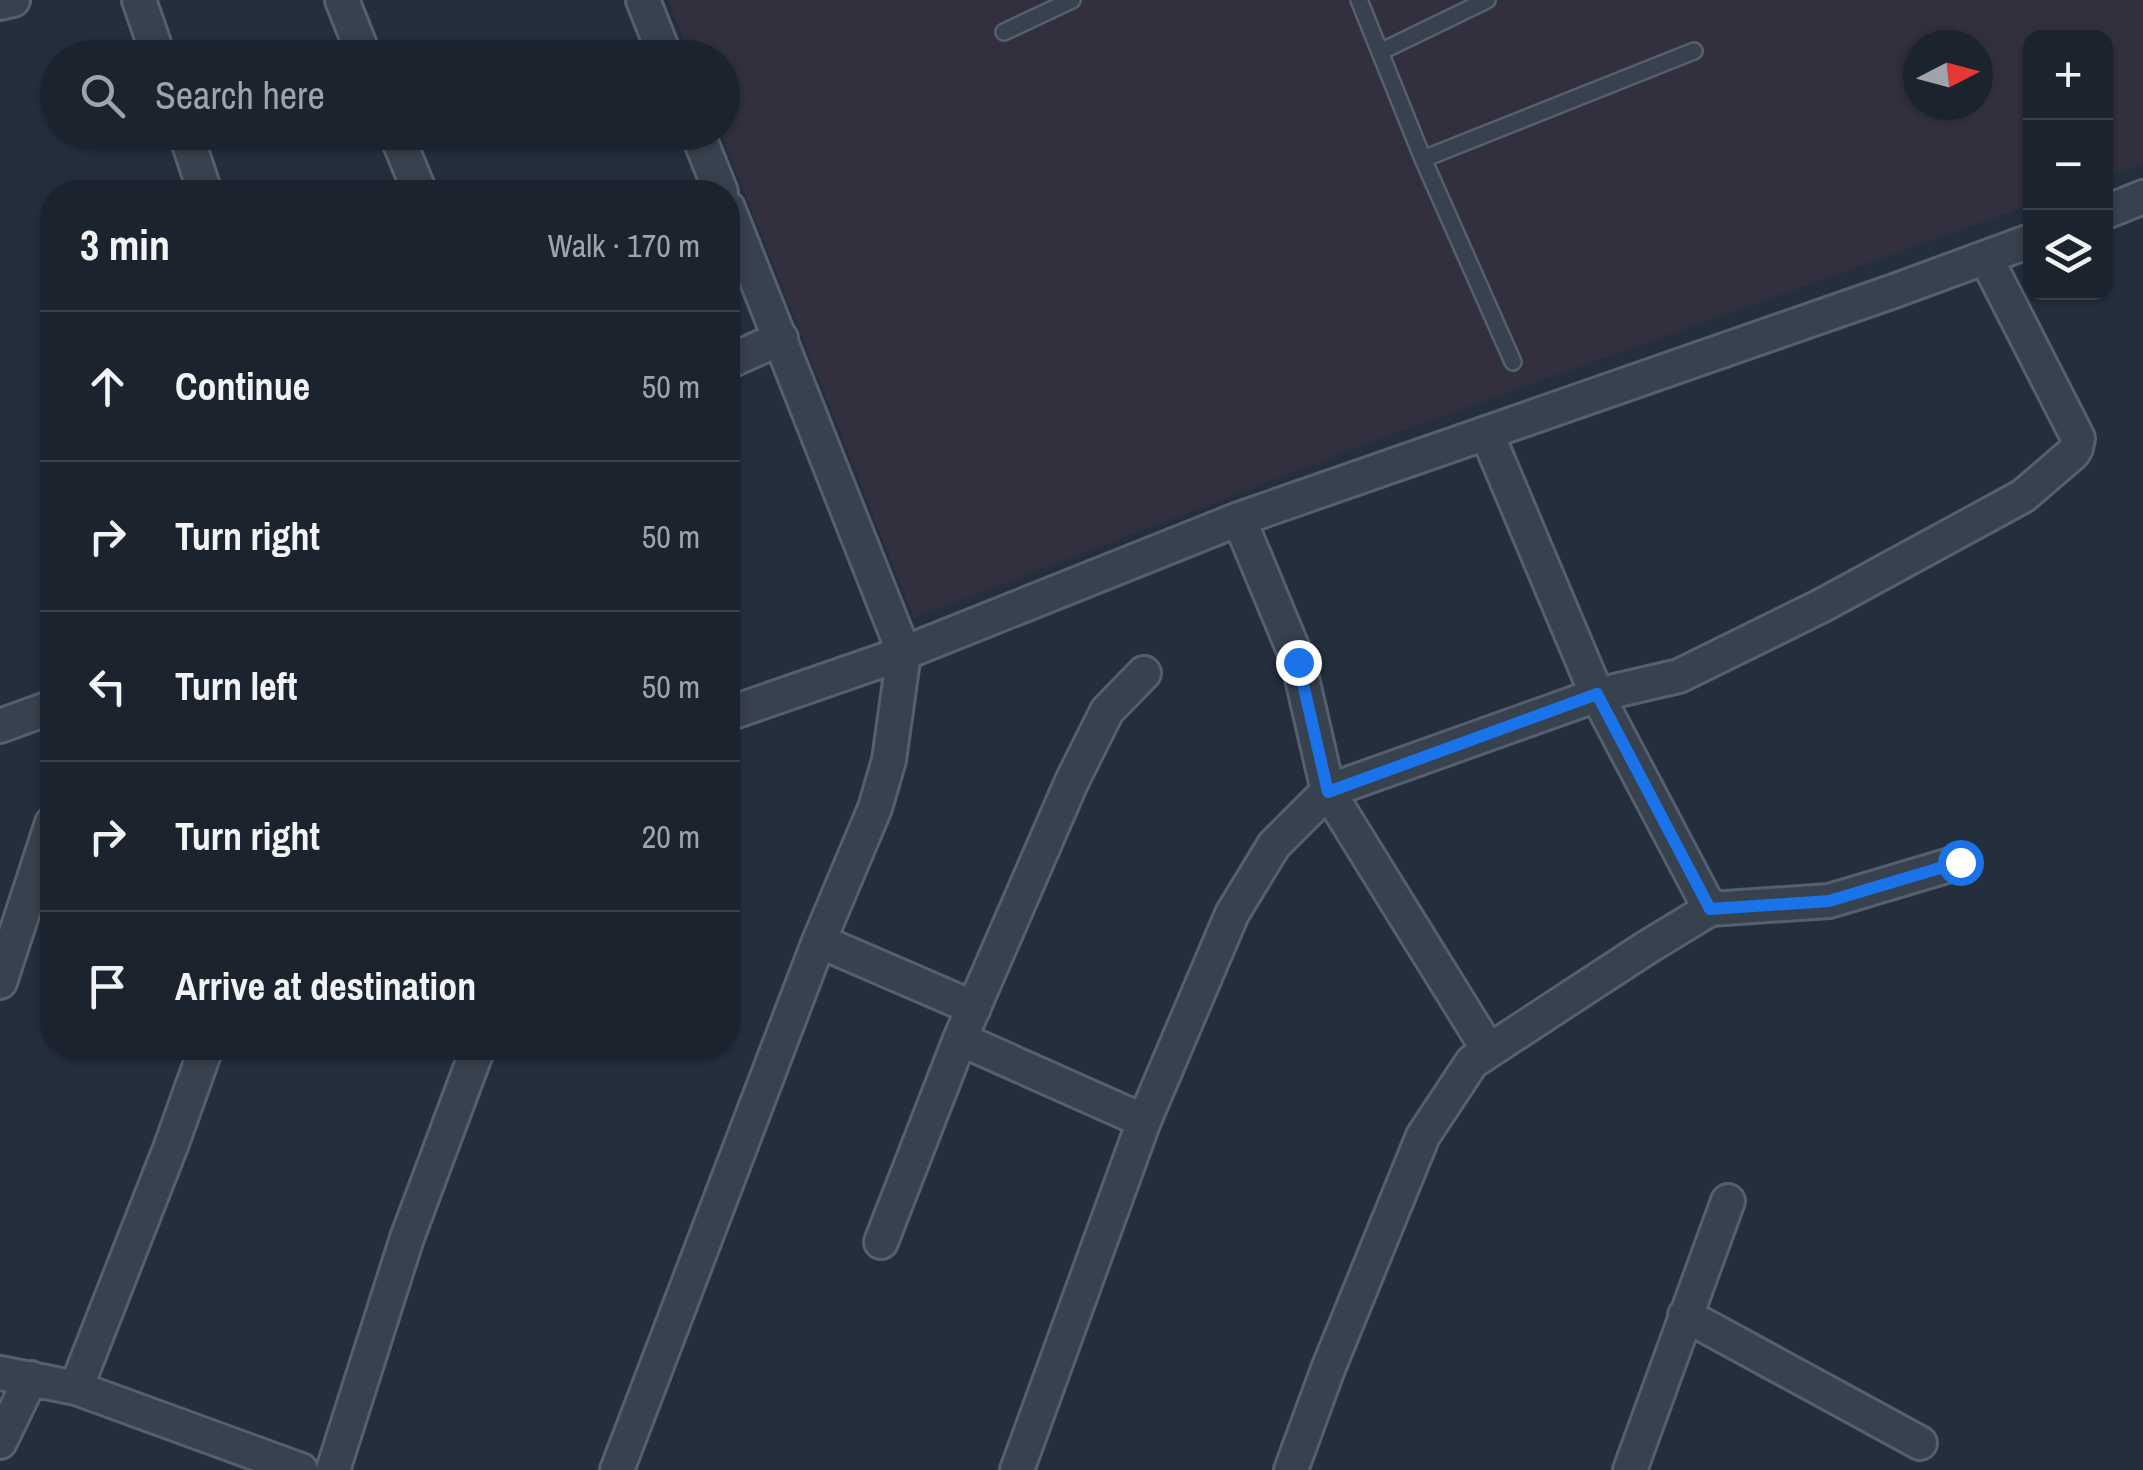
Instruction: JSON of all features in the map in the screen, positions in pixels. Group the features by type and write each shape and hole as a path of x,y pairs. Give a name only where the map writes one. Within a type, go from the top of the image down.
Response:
{"street":[{"path":"0,3 13,0"},
{"path":"139,0 153,40"},
{"path":"342,0 358,40"},
{"path":"642,0 659,40"},
{"path":"191,150 201,180"},
{"path":"403,150 415,180"},
{"path":"704,150 716,180"},
{"path":"616,1470 818,941 875,808 889,760 904,653 740,237"},
{"path":"740,710 904,653 1240,520 2023,244"},
{"path":"1017,1470 1144,1121 1232,914 1274,845 1328,792 1597,694 1678,676 1821,606 2023,496 2072,453 2078,438 1986,258"},
{"path":"740,357 781,338"},
{"path":"1487,434 1597,694 1710,909"},
{"path":"1240,520 1298,662 1328,792 1489,1050"},
{"path":"881,1242 960,1038 1040,852 1107,711 1144,674"},
{"path":"0,726 40,712"},
{"path":"0,982 40,860"},
{"path":"1291,1470 1328,1368 1423,1136 1472,1062 1710,909 1829,901 1960,862"},
{"path":"818,941 974,1008"},
{"path":"960,1038 1144,1121"},
{"path":"76,1388 202,1060"},
{"path":"333,1470 407,1238 474,1060"},
{"path":"1630,1470 1728,1201"},
{"path":"1685,1316 1920,1442"},
{"path":"0,1442 16,1376 76,1388 301,1470"}],"lane":[{"path":"1004,32 1072,0"},
{"path":"1359,0 1423,159 1513,362"},
{"path":"1380,52 1487,0"},
{"path":"1423,159 1694,51"}],"shaded area":[{"path":"668,0 2143,0 2143,164 2113,175 2113,30 2023,30 2023,208 1390,435 914,618 728,150 740,150 740,40 684,40"}],"route":[{"path":"1298,662 1328,792 1597,694 1710,909 1829,901 1960,862"}]}
